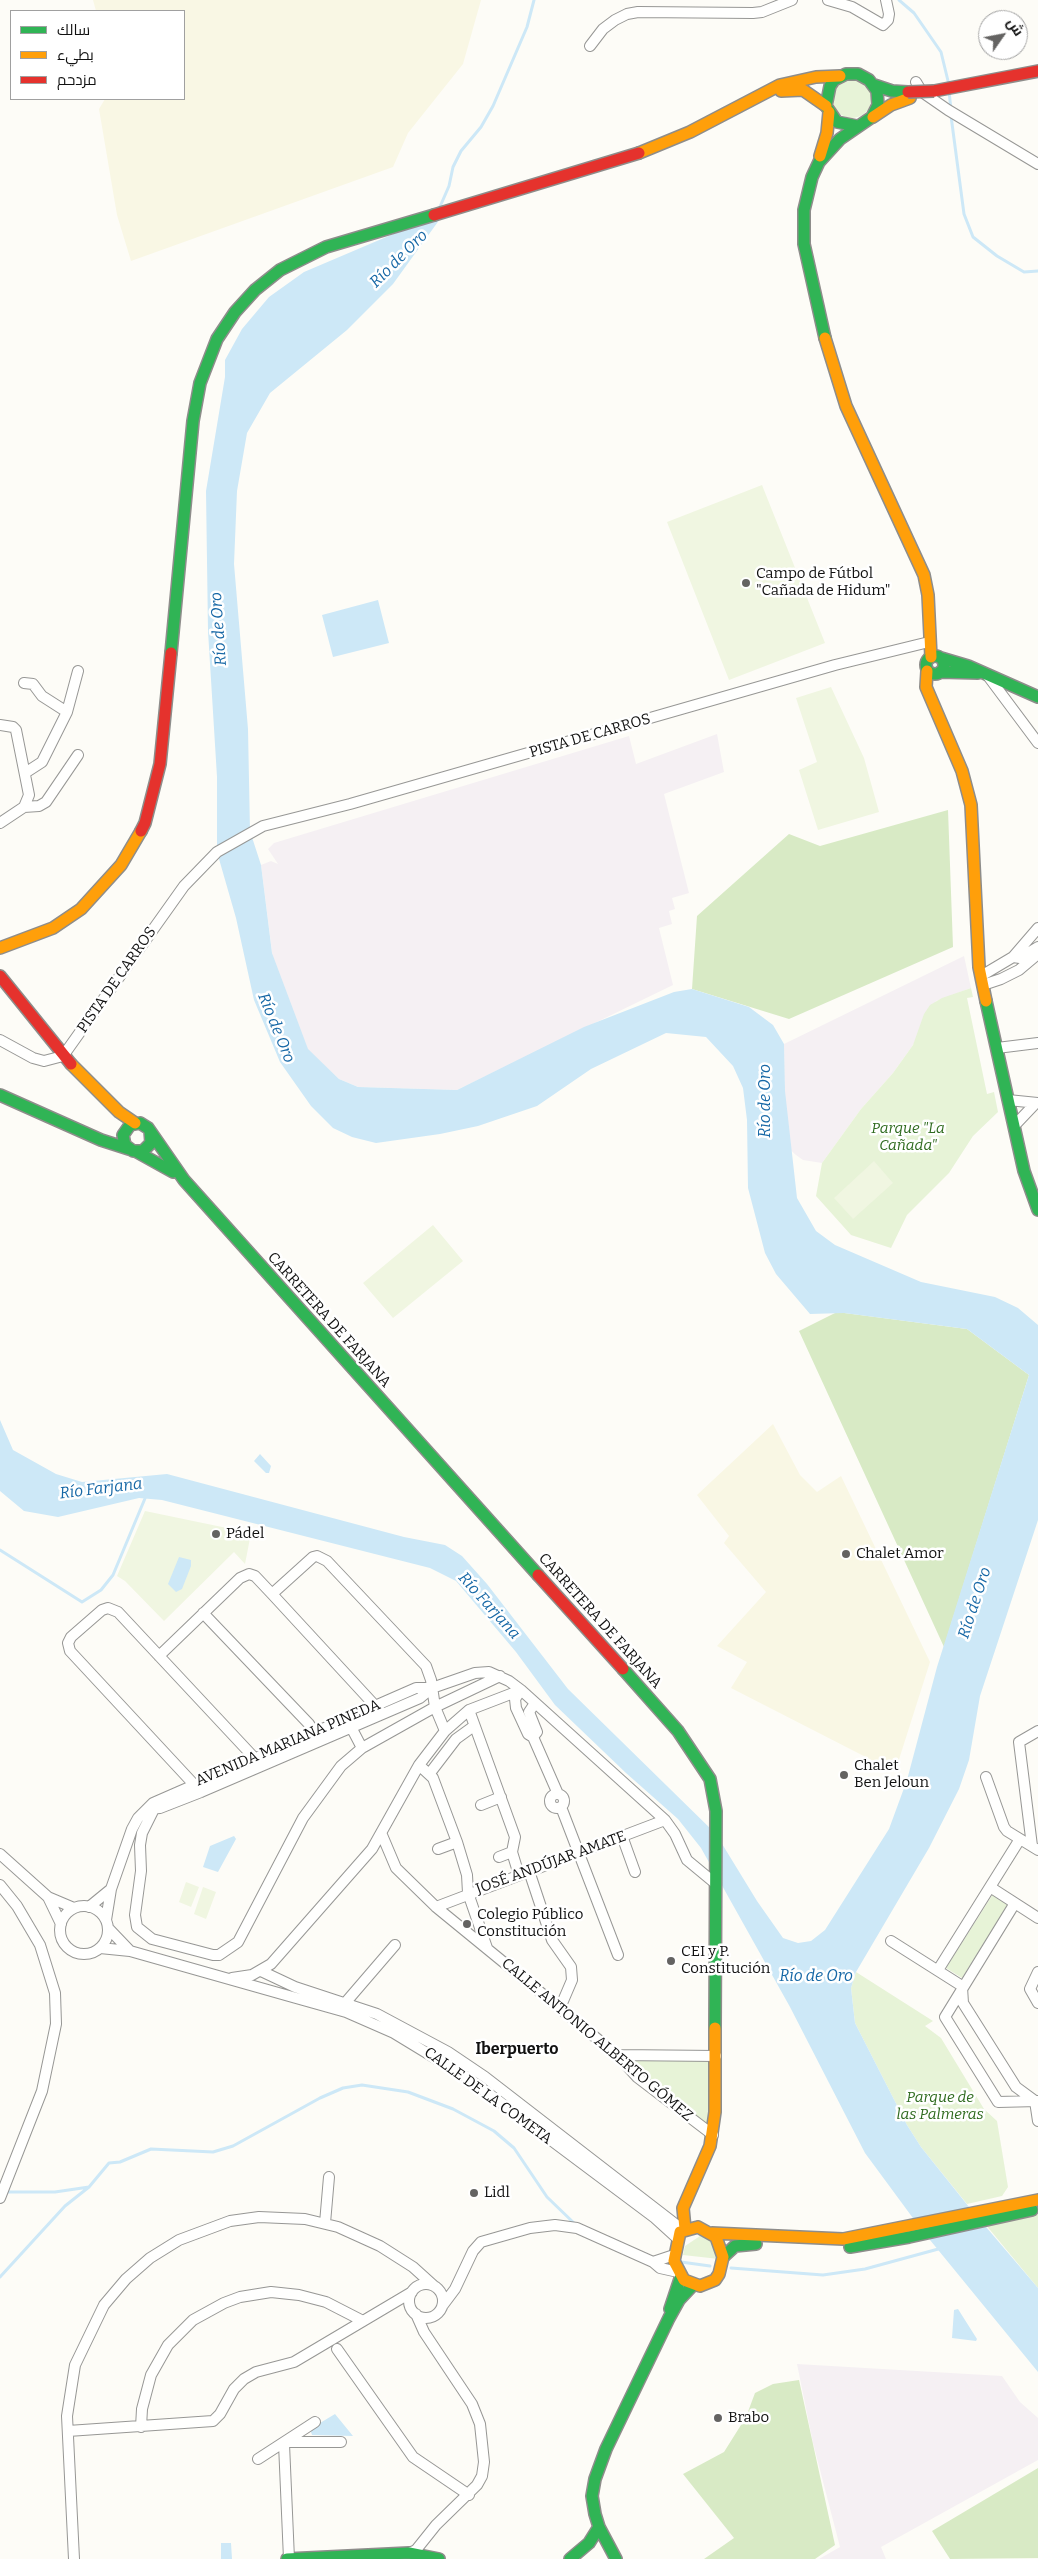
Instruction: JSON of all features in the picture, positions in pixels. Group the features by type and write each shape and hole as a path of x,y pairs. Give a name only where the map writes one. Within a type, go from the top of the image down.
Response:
{"main road":[{"path":"819,162 832,146 857,126 909,95 1038,71"},
{"path":"758,97 766,91 796,80 828,75 858,74 874,85 909,95"},
{"path":"840,76 830,86 826,99 828,109 827,134 807,193 803,227 821,322 830,359 846,406 876,475 920,561 927,585 930,642 936,658 944,665 925,679 962,771 971,805 974,825 975,934 982,980 1024,1171 1038,1210"},
{"path":"872,117 876,111 878,98 874,85"},
{"path":"0,948 52,928 81,908 121,865 145,823 160,764 194,421 205,365 225,326 245,300 266,280 310,253 347,240 624,159 666,143 758,97 782,90 804,90 828,109 838,122 857,126"},
{"path":"984,674 935,672 926,662 936,658 984,674 1038,697"},
{"path":"1,978 63,1056 112,1105 129,1127"},
{"name":"CARRETERA DE FARJANA","path":"0,1095 133,1150 162,1164 184,1180"},
{"path":"144,1125 150,1131 151,1143 148,1148 133,1150 124,1140 129,1127 144,1125"},
{"name":"CARRETERA DE FARJANA","path":"88,1133 113,1133 129,1127"},
{"name":"CARRETERA DE FARJANA","path":"150,1131 184,1180 678,1731 710,1779 714,1795 716,1823 716,2056 713,2135 707,2156 683,2208 682,2233"},
{"name":"CARRETERA DE FARJANA","path":"692,2187 692,2208 698,2227"},
{"path":"669,2318 672,2296 679,2274 674,2255 682,2233 698,2227 712,2233 843,2240 1038,2200"},
{"path":"723,2257 735,2246 741,2244 845,2248 989,2221 1038,2209"},
{"path":"679,2274 693,2285 706,2285 715,2280 719,2274 723,2257 719,2241 712,2233"},
{"path":"615,2557 599,2527 592,2496 599,2466 669,2318 679,2300 693,2285"},
{"path":"570,2559 594,2538 599,2527"},
{"path":"584,2548 600,2549 615,2557"},
{"path":"288,2559 409,2554 426,2555 439,2559"}],"street":[{"path":"590,46 603,29 627,14 638,12 753,13 762,12 792,0"},
{"path":"828,0 852,7 883,24 888,20 887,2"},
{"path":"916,82 922,92 948,110 1038,164"},
{"name":"PISTA DE CARROS","path":"63,1056 184,886 217,852 250,831 281,820 350,804 835,665 930,642"},
{"path":"25,773 42,762 67,712 78,671"},
{"path":"984,674 1038,743"},
{"path":"24,683 33,684 42,696 67,712"},
{"path":"0,725 13,727 16,730 29,795 24,807"},
{"path":"0,823 24,807 39,806 46,802 78,755"},
{"path":"982,980 1013,957 1038,928"},
{"path":"1013,957 1017,959 1038,947"},
{"path":"982,980 1001,979 1019,970 1038,954"},
{"path":"0,1040 38,1060 54,1060 63,1056"},
{"path":"997,1048 1038,1044"},
{"path":"1008,1100 1036,1103"},
{"path":"1014,1126 1036,1103"},
{"path":"272,1594 310,1559 317,1556 327,1562 426,1666 435,1707 445,1731"},
{"path":"159,1656 240,1578 249,1574 255,1576 272,1594 382,1715"},
{"path":"198,1788 73,1654 69,1647 71,1638 102,1610 108,1608 118,1612 258,1761"},
{"path":"203,1613 318,1736"},
{"name":"AVENIDA MARIANA PINEDA","path":"318,1736 351,1727 382,1715 420,1698 432,1688 482,1672 500,1676 521,1690 665,1820 675,1834 687,1860 716,1880"},
{"path":"150,1809 142,1833 141,1871 134,1915 138,1927 146,1936 213,1955 220,1955 238,1942 303,1818 331,1777 362,1748 435,1707 500,1676"},
{"name":"AVENIDA MARIANA PINEDA","path":"107,1924 111,1889 132,1829 138,1818 150,1809 155,1801 198,1788 318,1736 375,1706 420,1687 432,1688"},
{"path":"257,1987 255,1979 261,1971 277,1958 382,1835 420,1765 445,1731 469,1710 521,1690"},
{"path":"521,1690 516,1699 516,1708 528,1734 533,1737 558,1794 552,1796 550,1803 555,1808 561,1807 618,1955"},
{"path":"533,1737 537,1732 529,1712 535,1703"},
{"path":"469,1710 515,1837 512,1852 524,1873 552,1940 566,1957 571,1967 572,1980 560,2008"},
{"path":"430,1773 456,1739 474,1726"},
{"path":"351,1727 362,1748"},
{"path":"1035,1848 1019,1742 1038,1731"},
{"path":"420,1765 430,1773 457,1842 468,1879 468,1894 487,1949"},
{"path":"986,1776 1004,1826 1035,1848"},
{"path":"480,1805 501,1797"},
{"name":"JOSÉ ANDÚJAR AMATE","path":"436,1907 665,1820"},
{"name":"CALLE ANTONIO ALBERTO GÓMEZ","path":"382,1835 396,1868 436,1907 617,2054 638,2077 713,2135"},
{"path":"622,1836 635,1872"},
{"path":"938,1970 1020,1839"},
{"path":"438,1849 457,1842"},
{"path":"499,1857 512,1852"},
{"path":"0,1854 48,1897 74,1908 90,1907 102,1914 107,1924 106,1939 100,1948 84,1954 72,1951 63,1941 61,1924 48,1897"},
{"path":"0,1885 17,1906 40,1946 55,1993 56,2024 42,2091 0,2198"},
{"path":"990,1887 1038,1918"},
{"path":"90,1907 111,1889"},
{"path":"1015,1903 962,1986 945,2017 972,2064 998,2102 1037,2101"},
{"path":"61,1924 66,1915 74,1908"},
{"name":"CALLE DE LA COMETA","path":"107,1924 130,1951"},
{"path":"891,1941 962,1986"},
{"path":"346,2002 395,1944"},
{"name":"CALLE DE LA COMETA","path":"100,1948 130,1951 346,2012 416,2044 468,2078 655,2218 682,2233"},
{"name":"CALLE DE LA COMETA","path":"224,1978 240,1978 261,1971 295,1988 346,2002 400,2025 467,2065 682,2233"},
{"path":"1038,1972 1030,1989 1038,2003"},
{"path":"962,1986 963,2003 1016,2087 1037,2101"},
{"path":"617,2054 716,2056"},
{"path":"1037,2101 1038,2121"},
{"path":"325,2222 329,2177"},
{"path":"74,2559 68,2431 69,2396 80,2351 104,2305 126,2280 150,2258 178,2240 230,2221 273,2216 325,2222 368,2240 402,2260 436,2287 443,2299 443,2305"},
{"path":"431,2339 429,2327 434,2316 452,2294 473,2251 486,2240 530,2228 555,2225 577,2228 679,2274"},
{"path":"653,2262 674,2255"},
{"path":"402,2260 412,2272 415,2289 410,2304 420,2324 472,2404 480,2424 484,2468 477,2485 469,2495 427,2536 416,2550 409,2554"},
{"path":"68,2431 213,2421 220,2414 234,2389 244,2379 256,2372 294,2362 425,2284 436,2287 453,2285 458,2280"},
{"path":"141,2427 146,2392 151,2375 164,2352 180,2332 193,2320 224,2303 257,2294 299,2294 326,2302 363,2321"},
{"path":"416,2314 422,2317 434,2316"},
{"path":"337,2349 412,2457 469,2495"},
{"path":"258,2458 315,2422"},
{"path":"286,2442 341,2442"},
{"path":"286,2442 283,2449 288,2559"},
{"path":"426,2555 427,2536"}],"shaded area":[{"path":"93,0 481,0 463,64 408,133 393,167 131,261 117,215 99,109 104,100 185,100 185,10 96,10"},
{"path":"717,734 724,772 664,794 689,893 672,898 675,909 669,911 672,924 659,928 673,985 457,1090 358,1087 339,1079 308,1050 275,976 261,865 271,861 278,864 268,849 274,843 629,736 636,764"},
{"path":"964,956 971,988 936,1001 913,1045 893,1073 861,1109 822,1163 803,1160 796,1155 785,1145 784,1044"},
{"path":"773,1424 800,1475 817,1492 841,1476 930,1662 895,1772 731,1688 747,1662 717,1646 766,1592 724,1543 729,1536 697,1495"},
{"path":"797,2364 1002,2376 1020,2402 1038,2418 1038,2460 881,2547 886,2559 819,2559 840,2547 813,2443"}],"green space":[{"path":"852,80 859,81 865,86 870,92 870,106 865,112 859,117 852,118 845,117 839,112 834,106 833,99 834,92 839,86 845,81"},
{"name":"Campo de Fútbol \"Cañada de Hidum\"","path":"762,485 825,643 729,680 667,522"},
{"path":"831,687 864,758 879,812 818,830 799,770 817,762 796,698"},
{"path":"948,810 953,947 789,1019 692,989 697,916 789,834 820,846"},
{"name":"Parque \"La Cañada\"","path":"971,988 973,997 967,998 987,1094 994,1092 998,1112 973,1136 949,1173 907,1215 891,1248 851,1235 816,1196 822,1163 861,1109 893,1073 913,1045 924,1014 930,1005 942,998"},
{"path":"874,1161 893,1183 853,1219 834,1198"},
{"path":"433,1225 463,1261 393,1318 363,1283"},
{"path":"837,1312 967,1329 1029,1375 944,1647 799,1331"},
{"path":"145,1511 251,1533 245,1564 234,1552 164,1621 125,1581 117,1576"},
{"path":"186,1882 199,1887 191,1907 179,1902"},
{"path":"203,1887 216,1892 206,1919 194,1914"},
{"path":"993,1894 1009,1903 962,1978 946,1968"},
{"name":"Parque de las Palmeras","path":"856,1972 933,2021 925,2026 941,2038 984,2109 997,2121 1008,2187 1002,2196 967,2204 921,2147 907,2125 855,2023 851,1988"},
{"path":"626,2059 711,2061 711,2134"},
{"path":"1038,2214 1038,2288 986,2225"},
{"path":"700,2236 710,2240 719,2259 683,2255 685,2246"},
{"path":"799,2380 835,2545 815,2559 704,2559 734,2538 683,2474 724,2452 746,2417 755,2393 773,2384"},
{"path":"1038,2468 1038,2558 950,2559 932,2531"}],"water":[{"name":"Río de Oro","path":"445,212 393,284 347,330 270,393 247,433 237,491 234,564 248,729 250,831 261,865 272,953 308,1049 339,1079 358,1087 457,1090 584,1027 674,992 692,989 749,1007 773,1025 784,1044 785,1091 797,1198 816,1231 835,1245 921,1282 995,1297 1018,1308 1038,1325 1038,1520 980,1696 969,1760 959,1789 929,1848 856,1972 851,1988 855,2023 907,2125 921,2147 969,2207 1038,2288 1038,2372 921,2229 865,2153 790,2007 701,1848 678,1819 626,1773 555,1705 516,1652 456,1581 430,1568 162,1500 139,1498 58,1517 24,1511 0,1491 0,1420 13,1450 56,1474 82,1482 167,1474 404,1537 445,1545 462,1556 487,1584 568,1689 716,1834 757,1901 783,1938 798,1943 811,1941 825,1930 889,1829 907,1780 937,1667 1029,1375 967,1329 844,1313 810,1314 776,1274 765,1253 748,1188 747,1120 743,1088 733,1066 706,1037 666,1033 591,1069 537,1106 478,1126 440,1134 376,1143 352,1137 333,1128 311,1106 280,1062 254,1000 236,918 217,852 217,777 208,631 206,491 225,377 225,360 242,329 269,297 304,272"},
{"path":"378,600 389,643 333,657 322,615"},
{"path":"260,1454 271,1466 269,1473 266,1473 254,1461"},
{"path":"179,1557 191,1560 191,1566 182,1589 176,1592 168,1584"},
{"path":"234,1836 236,1839 218,1872 203,1867 210,1846"},
{"path":"958,2309 977,2339 976,2341 952,2338 954,2310"},
{"path":"335,2414 353,2436 312,2435 310,2429"},
{"path":"221,2543 231,2543 232,2559 221,2559"}],"waterway":[{"path":"439,209 449,186 453,167 461,151 481,127 493,106 527,27 534,0"},
{"path":"899,0 914,13 941,52 949,85"},
{"path":"949,91 951,110"},
{"path":"951,116 964,214 973,237 997,256 1024,272 1038,271"},
{"name":"Río Farjana","path":"0,1550 82,1602 101,1590 113,1575 146,1496"},
{"path":"0,2277 65,2206 89,2187 109,2163 120,2162 151,2149 213,2152 233,2146 320,2098 343,2088 362,2085 408,2092 453,2109 494,2131 514,2148 547,2197 576,2225"},
{"path":"6,2192 55,2192 89,2187"},
{"path":"731,2268 823,2275 865,2269 942,2248"},
{"path":"681,2262 710,2266"}],"traffic: fast":[{"path":"825,338 804,244 804,210 812,177 819,162 840,139 872,117 878,105 877,91 869,80 858,74 846,74 834,80 830,86 826,106 837,122 857,126"},
{"path":"874,85 892,91 908,92"},
{"path":"171,653 193,421 200,383 217,339 235,312 255,290 280,270 326,247 434,215"},
{"path":"935,656 941,659 944,665 941,671 935,674 929,671 926,665 929,659 935,656"},
{"path":"941,658 968,666 1038,697"},
{"path":"940,672 978,673"},
{"path":"986,1001 1024,1171 1038,1210"},
{"path":"0,1095 101,1140 129,1149"},
{"path":"150,1131 151,1143 143,1151 133,1151 125,1145 123,1135 130,1125 140,1123 148,1128 184,1180 538,1575"},
{"path":"137,1152 173,1172"},
{"path":"623,1669 678,1731 710,1779 716,1811 715,2028"},
{"path":"850,2247 909,2237 1032,2210"},
{"path":"723,2257 735,2246 756,2244"},
{"path":"670,2309 681,2276"},
{"path":"616,2559 599,2527 595,2514 592,2496 595,2479 606,2449 669,2318 679,2300 693,2285"},
{"path":"570,2559 589,2543 599,2527"},
{"path":"287,2559 409,2553 439,2559"}],"traffic: slow":[{"path":"639,153 690,132 780,85 816,77 840,76"},
{"path":"781,91 803,90 826,106"},
{"path":"873,117 891,105 910,98"},
{"path":"820,156 827,133 829,112"},
{"path":"825,338 846,406 924,575 928,595 931,657"},
{"path":"927,671 926,687 962,771 971,805 979,967 986,1001"},
{"path":"0,948 53,928 81,909 121,865 141,831"},
{"path":"71,1064 119,1112 135,1123"},
{"path":"685,2229 683,2208 710,2146 715,2112 715,2028"},
{"path":"712,2233 843,2239 1038,2200"},
{"path":"698,2227 716,2237 723,2257 719,2274 715,2280 700,2286 684,2280 674,2261 680,2232 698,2227"}],"traffic: jam":[{"path":"934,91 1038,71"},
{"path":"908,92 934,91"},
{"path":"434,215 639,153"},
{"path":"141,831 145,823 160,764 171,653"},
{"path":"0,976 71,1064"},
{"path":"538,1575 623,1669"}],"place":[{"name":"Campo de Fútbol \"Cañada de Hidum\"","path":"746,583"},
{"name":"Pádel","path":"216,1534"},
{"name":"Chalet Amor","path":"846,1554"},
{"name":"Chalet Ben Jeloun","path":"844,1775"},
{"name":"Colegio Público Constitución","path":"467,1924"},
{"name":"CEI y P. Constitución","path":"671,1961"},
{"name":"Lidl","path":"474,2193"},
{"name":"Brabo","path":"718,2418"}],"district":[{"name":"Iberpuerto","path":"517,2050"}]}
